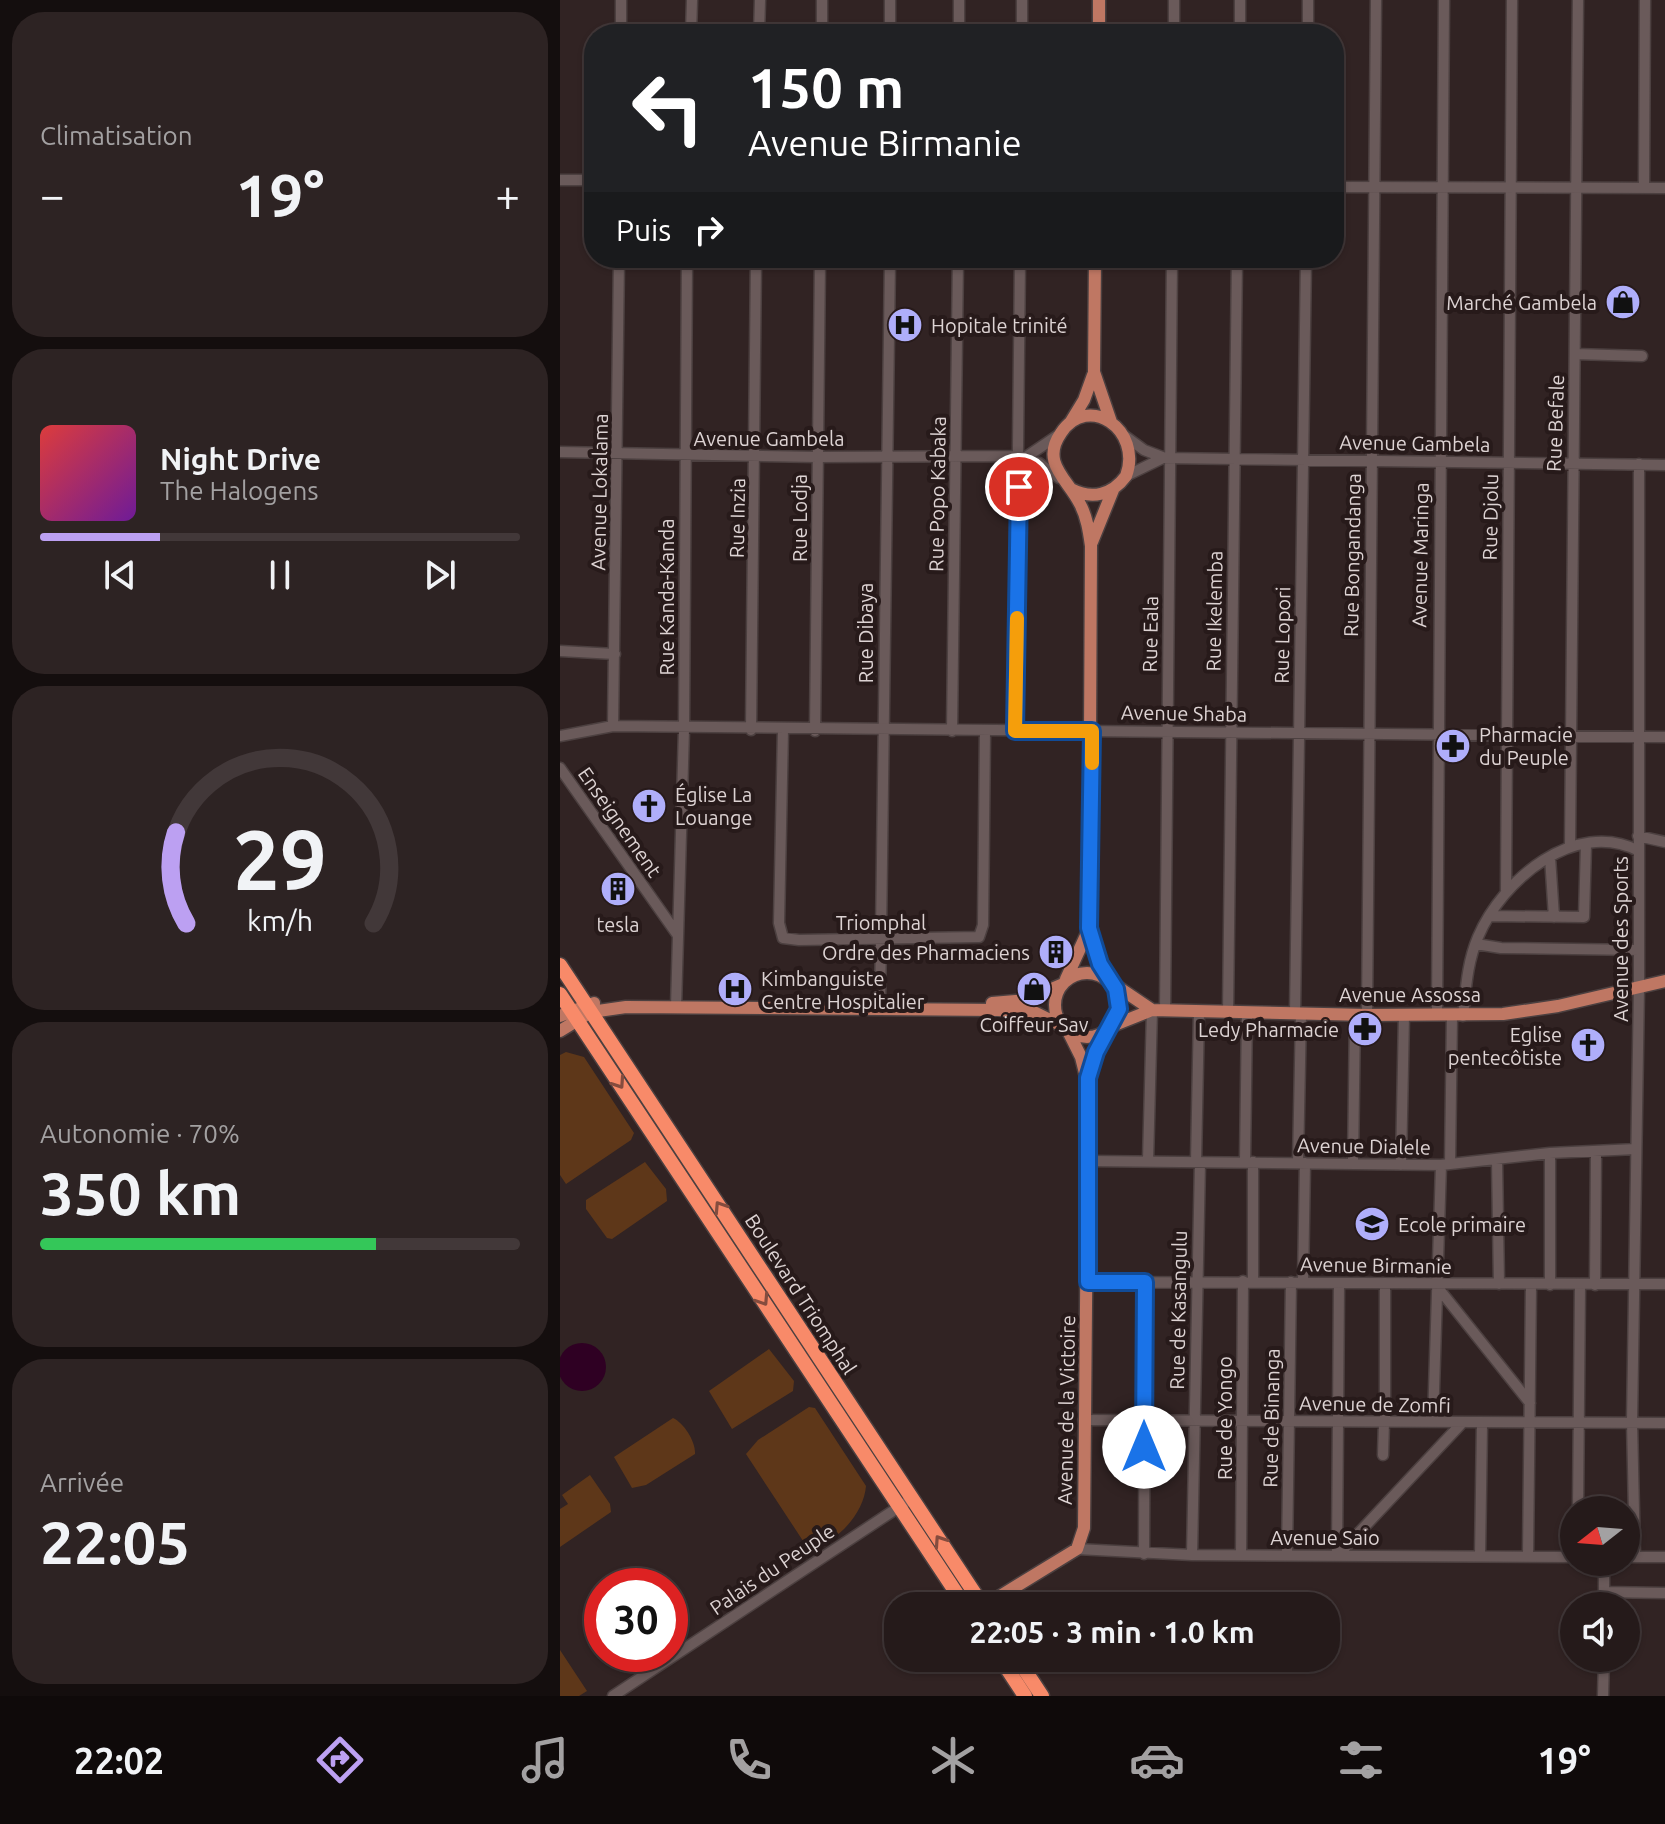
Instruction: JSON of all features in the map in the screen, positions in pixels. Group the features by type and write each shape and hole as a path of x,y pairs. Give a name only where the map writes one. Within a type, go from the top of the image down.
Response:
{"highway":[{"name":"Boulevard Triomphal","path":"560,965 905,1502 957,1592"},
{"name":"Boulevard Triomphal","path":"560,994 569,1015 905,1502 973,1592"},
{"path":"1009,1672 1025,1696"},
{"path":"1026,1672 1042,1696"}],"main road":[{"path":"1099,0 1099,24"},
{"path":"1088,1078 1055,1004 1081,953 1089,928 1091,546 1086,517 1071,489 1060,478 1053,456 1065,429 1084,400 1094,372 1095,268"},
{"path":"1091,546 1113,490 1126,476 1131,449 1125,436 1111,422 1094,372"},
{"path":"1065,429 1090,417 1111,422"},
{"path":"1071,489 1088,495 1113,490"},
{"path":"1088,1078 1109,1029 1117,1018 1119,999 1089,928"},
{"path":"997,1006 1040,996 1090,972 1158,1010"},
{"name":"Avenue Assossa","path":"1158,1010 1457,1016 1558,1006 1665,981"},
{"path":"560,1031 569,1015 589,1008 676,1003 997,1006 1034,1012 1066,1029 1091,1037 1158,1010"},
{"name":"Avenue de la Victoire","path":"1077,1549 1085,1517 1090,1161 1088,1078"},
{"path":"1007,1592 1077,1549"}],"street":[{"path":"621,0 621,24"},
{"path":"691,24 692,0"},
{"path":"759,24 760,0"},
{"path":"822,0 822,24"},
{"path":"890,0 890,24"},
{"path":"959,0 959,24"},
{"path":"1022,0 1022,24"},
{"path":"1174,0 1174,24"},
{"path":"1240,0 1240,24"},
{"path":"1308,0 1308,24"},
{"name":"Rue Bongandanga","path":"1353,1163 1361,1015 1367,734 1376,0"},
{"name":"Avenue Maringa","path":"1437,1015 1436,734 1444,0"},
{"name":"Rue Djolu","path":"1506,890 1512,0"},
{"name":"Rue Befale","path":"1570,846 1578,0"},
{"path":"1644,187 1645,0"},
{"path":"560,180 584,180"},
{"path":"1344,187 1665,188"},
{"name":"Avenue Lokalama","path":"613,726 619,268"},
{"name":"Rue Kanda-Kanda","path":"676,1003 684,729 687,268"},
{"name":"Rue Inzia","path":"751,730 756,268"},
{"name":"Rue Lodja","path":"815,731 820,268"},
{"name":"Rue Dibaya","path":"880,1006 890,268"},
{"name":"Rue Popo Kabaka","path":"952,731 958,268"},
{"path":"1015,731 1023,456 1020,268"},
{"name":"Rue Eala","path":"1148,1161 1158,1010 1166,731 1172,268"},
{"name":"Rue Ikelemba","path":"1228,1013 1237,268"},
{"name":"Rue Lopori","path":"1298,1013 1306,268"},
{"path":"1575,354 1642,356"},
{"path":"1023,456 1065,429"},
{"path":"1125,436 1144,450 1168,458"},
{"name":"Avenue Gambela","path":"560,452 817,457 1023,456"},
{"path":"1023,456 1060,478"},
{"path":"1126,476 1168,458"},
{"name":"Avenue Gambela","path":"1168,458 1665,465"},
{"name":"Avenue des Sports","path":"1631,1496 1639,987 1639,464"},
{"path":"560,651 615,654"},
{"name":"Avenue Shaba","path":"560,736 613,726 815,731 1229,731 1665,737"},
{"name":"Triomphal","path":"783,730 779,923 783,938 881,940 979,937 983,925 985,731"},
{"name":"Enseignement","path":"560,768 678,936"},
{"path":"1638,836 1665,842"},
{"path":"1489,916 1584,917 1586,844"},
{"path":"1433,1422 1435,1284 1457,1016 1476,944 1506,890 1550,857 1570,846 1586,844 1619,844 1639,851"},
{"path":"1550,857 1554,917"},
{"path":"1476,944 1501,948 1639,950"},
{"name":"Rue de Kasangulu","path":"1192,1555 1199,1012"},
{"name":"Rue de Yongo","path":"1241,1555 1242,1420 1248,1282 1247,1013"},
{"name":"Rue de Binanga","path":"1287,1555 1289,1421 1302,1163 1298,1013"},
{"path":"1401,1165 1404,1015"},
{"name":"Avenue Dialele","path":"1090,1161 1445,1165 1550,1153 1636,1149"},
{"path":"1595,1285 1596,1151"},
{"path":"1550,1153 1550,1285"},
{"path":"1497,1160 1499,1284"},
{"name":"Avenue Birmanie","path":"1088,1282 1665,1284"},
{"path":"1144,1554 1145,1282"},
{"path":"1337,1556 1339,1283"},
{"path":"1383,1455 1385,1283"},
{"path":"1435,1284 1530,1403"},
{"path":"1528,1556 1531,1285"},
{"path":"1578,1496 1580,1285"},
{"name":"Avenue de Zomfi","path":"1084,1420 1665,1423"},
{"path":"1337,1556 1461,1424"},
{"path":"1480,1556 1482,1424"},
{"name":"Palais du Peuple","path":"613,1696 905,1502"},
{"name":"Avenue Saio","path":"1077,1549 1192,1555 1560,1557"},
{"path":"1640,1557 1665,1557"},
{"path":"1604,1576 1604,1592"},
{"path":"1640,1593 1665,1593"},
{"path":"1603,1696 1604,1672"}],"shaded area":[{"path":"566,1052 584,1057 634,1133 631,1140 566,1184 560,1175 560,1055"},
{"path":"645,1162 666,1189 667,1201 612,1239 607,1238 586,1209 586,1200"},
{"path":"573,1345 591,1345 604,1358 604,1376 591,1389 573,1389 560,1376 560,1358"},
{"path":"769,1349 794,1381 793,1391 732,1429 709,1391"},
{"path":"809,1407 815,1408 866,1486 860,1507 847,1526 828,1541 807,1547 746,1454 758,1440"},
{"path":"673,1418 688,1433 695,1454 646,1485 632,1488 614,1457"},
{"path":"590,1475 610,1504 611,1512 560,1547 560,1509 568,1504 562,1495"},
{"path":"560,1650 587,1691 579,1696 560,1696"}],"slow traffic":[{"path":"1017,618 1015,731 1092,731 1092,763"}],"place":[{"name":"Marché Gambela","path":"1623,302"},
{"name":"Hopitale trinité","path":"905,325"},
{"name":"Pharmacie du Peuple","path":"1453,746"},
{"name":"Église La Louange","path":"649,806"},
{"name":"tesla","path":"618,889"},
{"name":"Ordre des Pharmaciens","path":"1056,952"},
{"name":"Kimbanguiste Centre Hospitalier","path":"735,989"},
{"name":"Coiffeur Sav","path":"1034,989"},
{"name":"Ledy Pharmacie","path":"1365,1029"},
{"name":"Eglise pentecôtiste","path":"1588,1045"},
{"name":"Ecole primaire","path":"1372,1224"}],"route":[{"path":"1019,487 1015,731 1092,731 1089,928 1100,964 1116,989 1119,1009 1117,1018 1106,1031 1096,1052 1088,1078 1088,1282 1145,1282 1144,1447"}]}
